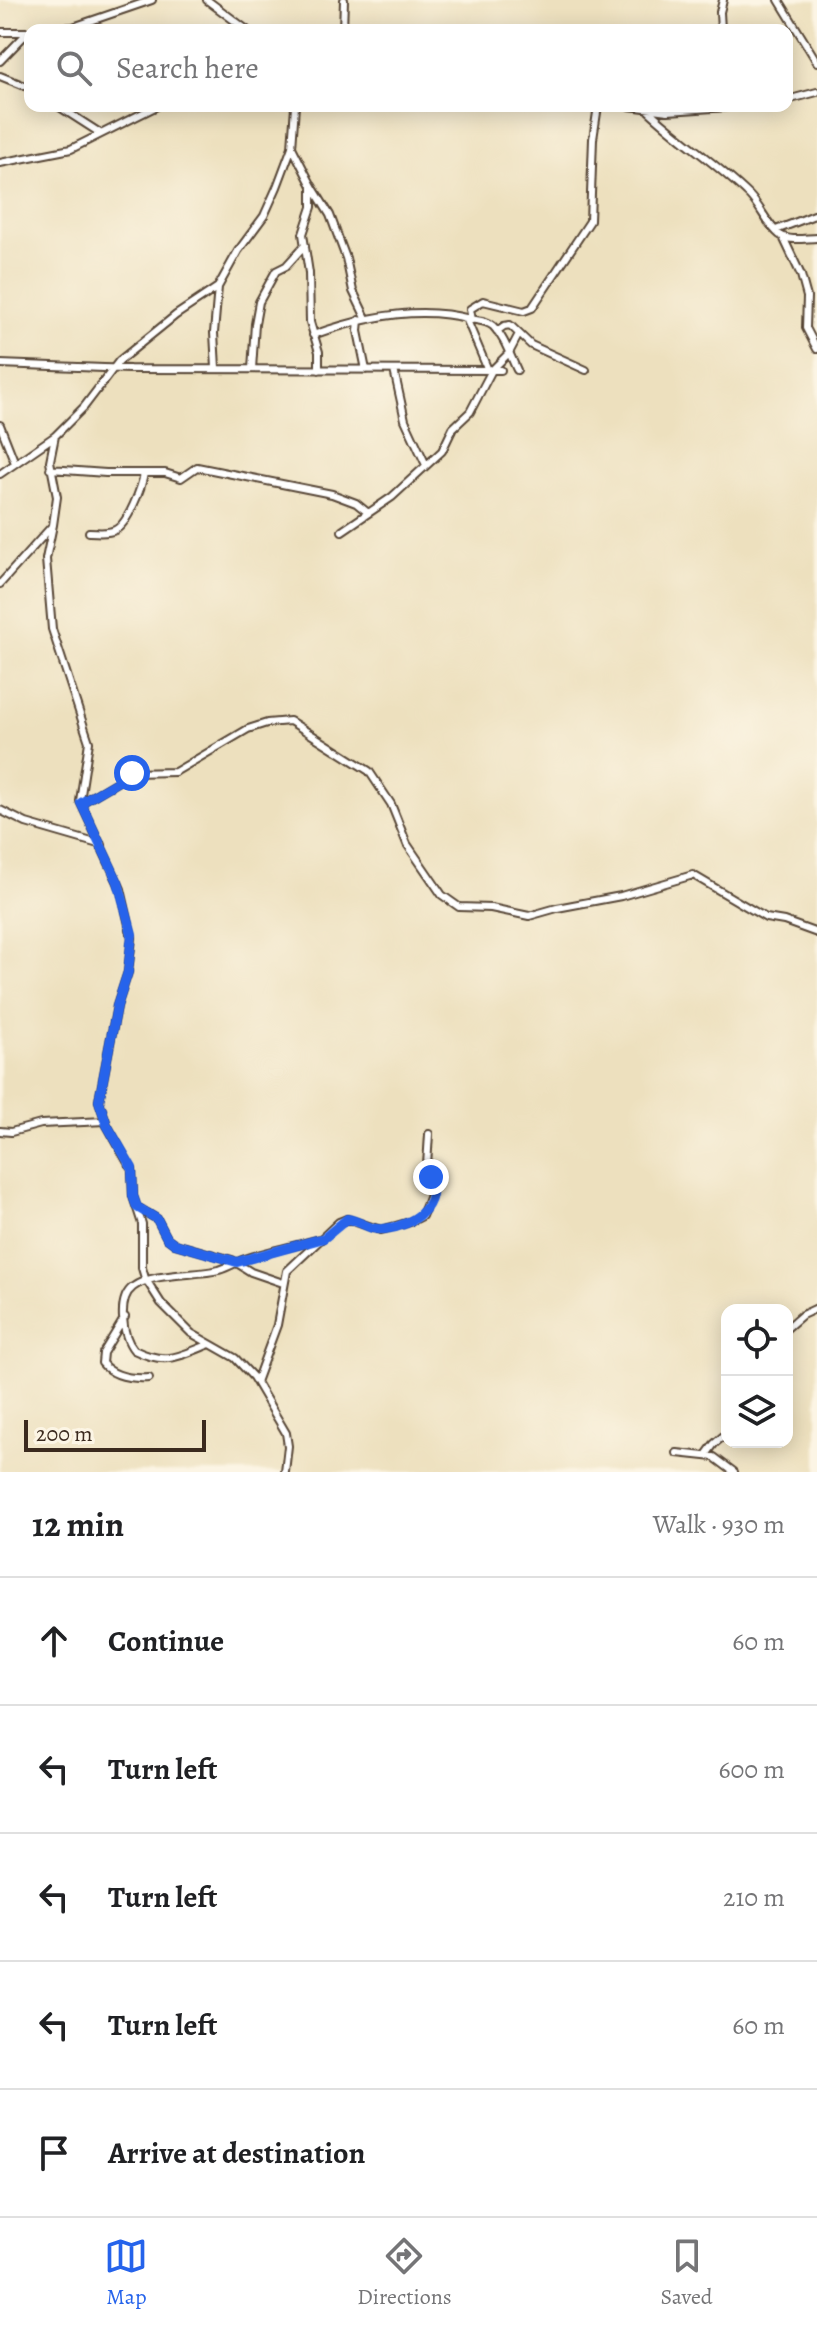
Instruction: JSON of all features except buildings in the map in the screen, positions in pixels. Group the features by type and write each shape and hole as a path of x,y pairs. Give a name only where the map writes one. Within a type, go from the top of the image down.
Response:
{"street":[{"path":"81,24 152,0"},
{"path":"207,0 239,24"},
{"path":"343,24 344,0"},
{"path":"721,24 723,0"},
{"path":"779,0 817,62"},
{"path":"0,32 24,32"},
{"path":"0,61 24,37"},
{"path":"0,76 24,86"},
{"path":"793,98 817,92"},
{"path":"67,112 100,133"},
{"path":"0,163 62,152 144,112"},
{"path":"216,368 214,333 218,287 238,251 254,234 264,216 292,147 295,112"},
{"path":"490,370 469,319 470,309 483,301 518,310 532,308 588,227 597,112"},
{"path":"650,112 716,165 751,198 783,237 804,284 807,297 806,328 817,349"},
{"path":"292,147 330,215 346,258 362,319 358,331 366,370"},
{"path":"312,186 312,207 303,234 319,370"},
{"path":"776,230 817,214"},
{"path":"783,237 817,238"},
{"path":"252,369 259,302 276,271 286,266 305,245"},
{"path":"0,474 55,436 84,407 114,367 176,315 218,287"},
{"path":"313,335 362,319 434,313 488,322 497,331 517,370"},
{"path":"497,331 507,324 537,349 586,370"},
{"path":"342,531 392,497 444,448 454,426 470,412 490,370 509,353 519,334"},
{"path":"0,364 501,370"},
{"path":"394,370 405,420 426,465"},
{"path":"0,425 15,463"},
{"path":"55,436 50,469 57,497 46,559 52,629 89,742 81,803 121,889 132,938 128,972 117,1006 99,1096 105,1121 132,1168 133,1196 143,1238 142,1268 147,1281 169,1311 191,1333 235,1358 256,1382 286,1433 285,1472"},
{"path":"50,469 165,473 181,478 195,467 206,468 332,494 356,503 367,512"},
{"path":"89,532 110,532 120,527 139,494 144,473"},
{"path":"0,584 53,525"},
{"path":"81,803 132,773 175,772 248,729 290,721 369,771 391,804 407,844 442,895 453,905 488,907 530,916 621,896 693,875 766,918 817,933"},
{"path":"0,810 26,823 102,845"},
{"path":"0,1131 11,1132 41,1124 105,1121"},
{"path":"256,1382 277,1325 283,1283 291,1266 347,1219 381,1230 422,1216 433,1187 427,1165 429,1134"},
{"path":"137,1207 157,1219 167,1238 175,1244 237,1262 251,1272 283,1283"},
{"path":"210,1344 173,1359 144,1355 130,1347 125,1317 126,1296 133,1287 147,1281 216,1270 324,1238"},
{"path":"793,1323 817,1308"},
{"path":"125,1317 103,1353 102,1363 107,1370 122,1376 149,1378"},
{"path":"706,1455 721,1438"},
{"path":"677,1453 706,1455 720,1460 734,1472"}],"route":[{"path":"132,773 81,803 118,882 132,934 128,972 117,1006 99,1101 107,1125 132,1168 133,1196 137,1207 157,1219 167,1238 175,1244 237,1262 324,1238 339,1222 347,1219 381,1230 410,1222 422,1216 425,1210 433,1187 431,1177"}]}
